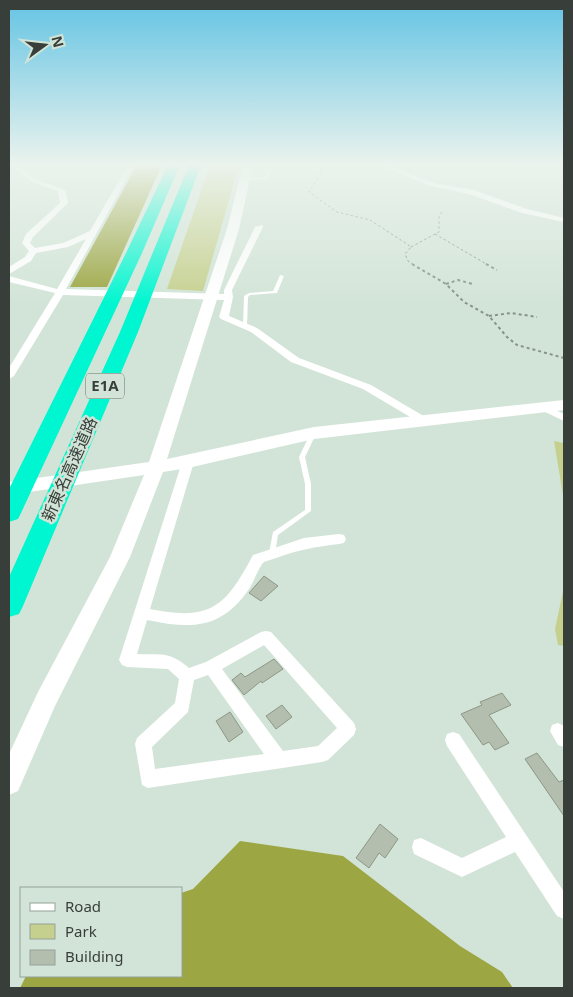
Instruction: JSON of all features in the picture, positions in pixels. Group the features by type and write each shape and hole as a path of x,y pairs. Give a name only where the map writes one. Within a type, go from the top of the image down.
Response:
{"highway":[{"name":"新東名高速道路","path":"9,513 153,212"},
{"name":"新東名高速道路","path":"9,606 110,374 177,212"}],"street":[{"path":"34,251 26,243 29,236 55,212"},
{"path":"9,376 60,292 105,212"},
{"path":"9,782 46,700 120,557 156,467 214,297 237,212"},
{"path":"527,212 564,220"},
{"path":"9,280 60,292 214,297 228,290 258,227"},
{"path":"9,271 28,259 34,251 65,245 94,232"},
{"path":"214,297 224,317 254,330 295,360 367,388 426,421"},
{"path":"9,488 188,462 314,433 564,405"},
{"path":"545,408 564,418"},
{"path":"187,676 171,662 127,660 188,462"},
{"path":"141,614 199,620 213,615 246,581 258,558 304,543 339,539"},
{"path":"266,637 348,729 322,754 148,779 143,744 182,707 187,676 211,668 266,637"},
{"path":"211,668 279,760"},
{"path":"453,740 564,909"},
{"path":"421,847 462,868 519,840"}],"lane":[{"path":"246,326 246,297 249,294 275,292 282,276"},
{"path":"272,552 275,534 308,511 310,492 302,457 314,433"}],"path":[{"path":"336,212 370,220 410,246"},
{"path":"442,212 438,218 439,232 425,241 410,246 405,254 408,261 446,284 464,302 489,316 507,337 517,345 564,358"},
{"path":"435,234 497,270"},
{"path":"446,284 458,280 473,284"},
{"path":"489,316 511,312 537,317"}],"green space":[{"path":"111,212 141,212 107,287 70,287"},
{"path":"194,212 226,212 203,291 167,289"},
{"path":"554,441 564,443 564,501"},
{"path":"564,587 564,646 558,645 555,629"},
{"path":"240,841 343,856 460,946 502,972 513,988 20,988 26,977 182,977 182,893 193,889"}],"building":[{"path":"264,576 278,586 261,601 249,593"},
{"path":"274,659 283,669 262,683 261,681 244,695 232,680 241,673 245,677"},
{"path":"502,693 511,705 489,715 509,743 495,750 489,742 483,745 461,714 482,705 480,702"},
{"path":"282,705 292,717 276,729 266,716"},
{"path":"230,712 243,732 229,742 216,721"},
{"path":"537,753 559,782 564,780 564,816 525,759"},
{"path":"380,824 398,839 385,858 379,853 369,868 356,858"}]}
